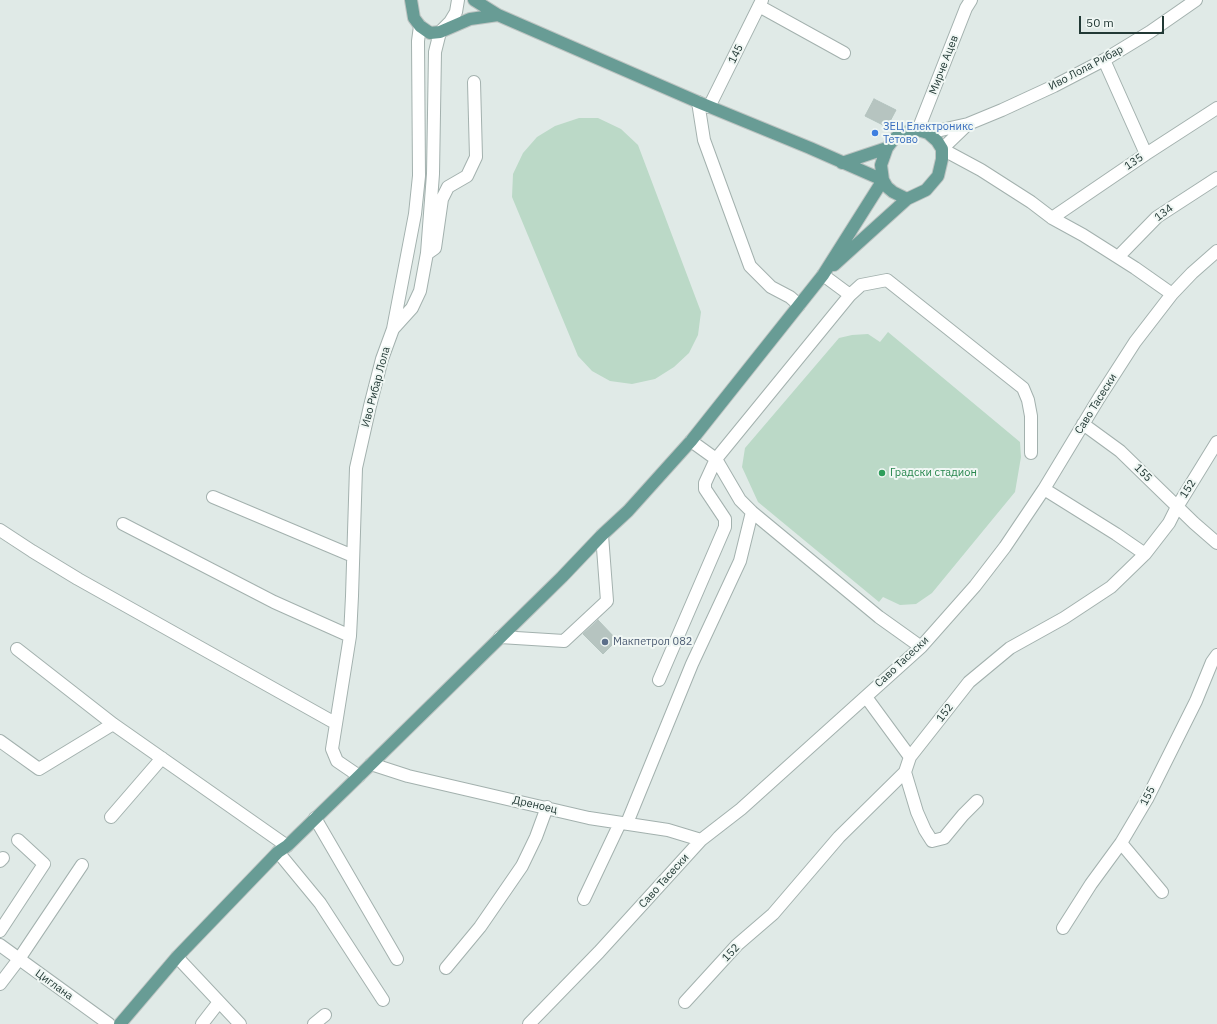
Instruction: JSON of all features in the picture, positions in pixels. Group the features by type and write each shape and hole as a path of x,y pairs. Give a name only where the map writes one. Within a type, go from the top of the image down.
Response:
{"main road":[{"path":"411,0 414,18 420,26 430,33 440,32 470,19 498,15"},
{"path":"474,0 498,15 709,107 803,145 883,180"},
{"path":"823,275 907,199 926,190 938,176 942,158 942,149 937,141 923,132 911,130 900,134 893,140 887,148 881,165 883,180 887,187 893,192 907,199"},
{"path":"842,163 887,148"},
{"path":"120,1024 177,957 283,849 628,511 691,441 823,275 883,180"}],"street":[{"name":"Иво Рибар Лола","path":"359,776 337,761 332,749 350,636 356,468 380,366 393,329 412,308 420,291 427,254 433,174 435,52 440,32 450,22 456,12 458,0"},
{"name":"Мирче Ацев","path":"923,132 966,8 971,0"},
{"name":"Иво Лола Рибар","path":"968,124 1054,86 1104,60 1150,32 1196,0"},
{"path":"761,3 844,53"},
{"name":"145","path":"709,107 761,3"},
{"path":"393,329 415,214 419,176 418,41 420,26"},
{"path":"1104,60 1146,154"},
{"path":"427,254 435,248 442,199 448,187 467,176 476,157 474,82"},
{"path":"698,102 704,140 750,266 771,287 790,297 799,305"},
{"name":"135","path":"1052,218 1217,108"},
{"path":"923,132 968,124"},
{"path":"968,124 942,149 981,170 1031,202 1052,218 1083,235 1135,268 1172,294"},
{"name":"134","path":"1118,257 1157,217 1217,178"},
{"name":"Саво Тасески","path":"529,1024 599,952 701,840 741,809 921,647 980,580 1005,548 1044,489 1135,342 1172,294 1192,273 1217,251"},
{"path":"823,275 850,294"},
{"path":"660,680 725,527 725,519 705,489 705,483 716,459 850,294 861,285 887,280 1023,388 1028,400 1031,416 1031,453"},
{"name":"155","path":"1083,424 1120,451 1194,524 1217,543"},
{"path":"691,441 716,459 740,500 752,512 879,617 921,647"},
{"name":"152","path":"685,1002 737,945 773,914 839,837 905,772 910,757 969,682 1010,648 1064,618 1111,587 1145,554 1169,523 1177,507 1217,442"},
{"path":"1044,489 1145,554"},
{"path":"213,497 353,556"},
{"path":"584,899 623,823 692,664 740,561 752,512"},
{"path":"123,524 274,602 350,636"},
{"path":"0,530 78,579 335,723"},
{"path":"500,636 564,641 607,601 602,535"},
{"path":"17,649 113,724 162,758 283,849 383,1000"},
{"name":"155","path":"1063,928 1091,884 1121,844 1147,799 1196,701 1212,662 1217,655"},
{"path":"866,697 910,757"},
{"path":"0,741 40,769 113,724"},
{"path":"111,817 162,758"},
{"name":"Дреноец","path":"371,764 408,776 547,807 589,818 668,830 701,840"},
{"path":"905,772 917,812 932,841 944,838 977,801"},
{"path":"446,968 480,927 522,866 536,837 547,807"},
{"path":"315,818 397,959"},
{"path":"0,931 44,864 18,840"},
{"path":"1121,844 1162,892"},
{"path":"0,984 20,959 82,865"},
{"name":"Циглана","path":"0,945 109,1024"},
{"path":"177,957 240,1024"},
{"path":"202,1024 218,1002"},
{"path":"314,1024 325,1015"}],"green space":[{"path":"579,118 598,118 621,129 638,145 701,312 698,335 689,353 674,367 655,379 632,384 610,381 592,371 578,356 512,197 513,174 523,153 537,137 555,126"},
{"name":"Градски стадион","path":"888,332 1020,442 1021,457 1015,492 932,593 916,604 900,605 883,597 879,602 758,502 742,467 745,448 839,338 868,334 880,342"}],"building":[{"path":"874,99 896,110 887,127 865,116"},
{"path":"598,620 617,640 603,654 583,634"}],"place":[{"name":"ЗЕЦ Електроникс Тетово","path":"875,133"},
{"name":"Градски стадион","path":"882,473"},
{"name":"Макпетрол 082","path":"605,642"}]}
